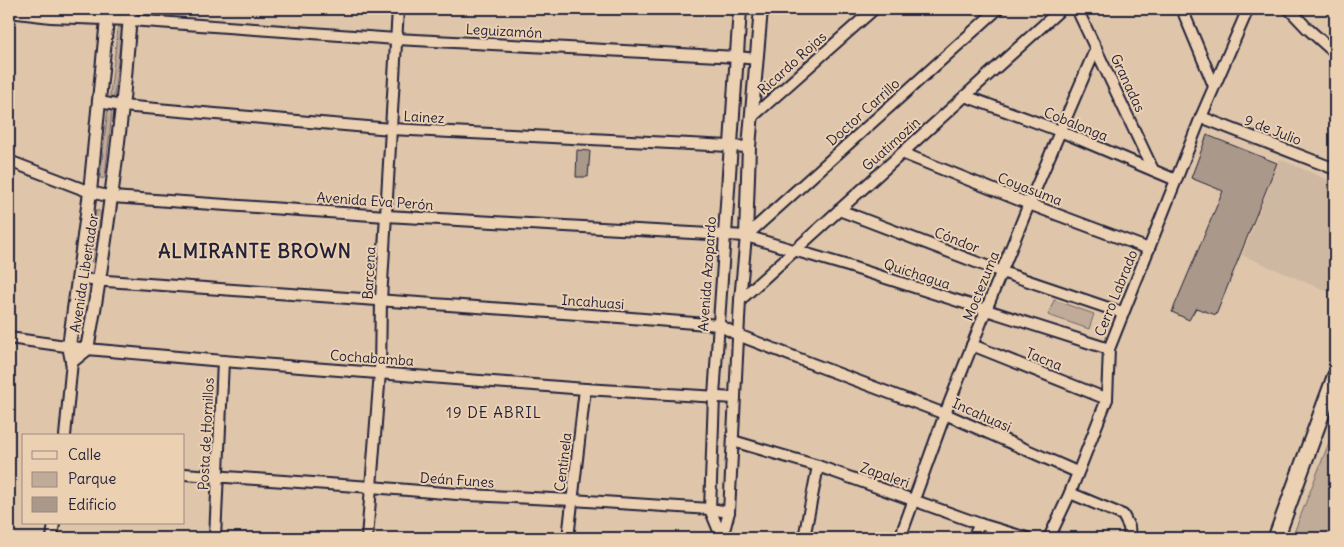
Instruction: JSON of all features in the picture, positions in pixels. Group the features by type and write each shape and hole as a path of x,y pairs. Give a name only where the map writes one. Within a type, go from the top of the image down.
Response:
{"main road":[{"path":"1276,538 1335,378"}],"street":[{"name":"Barcena","path":"367,538 380,372 381,300 398,9"},
{"name":"Avenida Azopardo","path":"722,538 710,509 714,396 740,9"},
{"name":"Avenida Azopardo","path":"722,538 729,512 740,300 746,236 749,147 761,9"},
{"name":"Ricardo Rojas","path":"752,117 874,9"},
{"name":"Doctor Carrillo","path":"746,236 998,9"},
{"name":"Guatimozín","path":"740,300 1061,9"},
{"name":"Granadas","path":"1077,9 1153,170"},
{"path":"1182,9 1214,86"},
{"name":"Cerro Labrado","path":"1049,538 1070,493 1106,398 1109,349 1201,117 1248,9"},
{"path":"1289,9 1335,53"},
{"name":"Leguizamón","path":"9,12 51,17 130,14 396,38 757,59"},
{"name":"Avenida Libertador","path":"108,14 90,192 69,346 72,361 87,349 99,281 112,197 130,14"},
{"name":"Moctezuma","path":"900,538 945,414 986,310 1096,48"},
{"name":"Cobalonga","path":"965,96 1060,131 1176,180"},
{"name":"Lainez","path":"99,102 122,106 391,129 749,147"},
{"name":"9 de Julio","path":"1201,117 1335,169"},
{"name":"Coyasuma","path":"902,152 1029,204 1149,249"},
{"name":"Avenida Eva Perón","path":"9,162 90,192 112,197 386,216 746,236"},
{"name":"Cóndor","path":"839,210 1002,272 1123,313"},
{"name":"Quichagua","path":"746,236 1109,349"},
{"name":"Incahuasi","path":"78,280 381,300 719,326 945,414 1078,472"},
{"path":"722,284 732,295 740,300"},
{"name":"Cochabamba","path":"9,338 87,349 223,361 585,389 735,398"},
{"name":"Tacna","path":"972,345 1106,398"},
{"path":"65,434 72,361"},
{"name":"Posta de Hornillos","path":"214,538 223,361"},
{"name":"Centinela","path":"568,538 585,389"},
{"name":"Zapaleri","path":"732,441 818,466 980,524 1027,538"},
{"path":"804,538 818,466"},
{"name":"Deán Funes","path":"185,474 469,495 710,509 729,512"},
{"path":"1070,493 1122,514 1130,527 1130,538"},
{"path":"52,538 54,524"},
{"path":"973,538 980,524"}],"shaded area":[{"path":"1280,159 1335,183 1335,290 1333,294 1242,255"}],"green space":[{"path":"118,27 122,30 114,96 112,98 110,95"},
{"path":"108,108 112,109 112,111 105,177 102,179 100,177"},
{"path":"98,210 101,213 96,261 93,263 91,261 96,212"},
{"path":"1054,300 1094,314 1089,329 1048,315"},
{"path":"1335,427 1335,538 1292,538"}],"building":[{"path":"1207,135 1277,163 1216,315 1196,308 1189,320 1172,312 1223,191 1191,178"},
{"path":"577,150 590,151 588,177 576,177"}],"district":[{"name":"ALMIRANTE BROWN","path":"255,251"},
{"name":"19 DE ABRIL","path":"494,412"}]}
